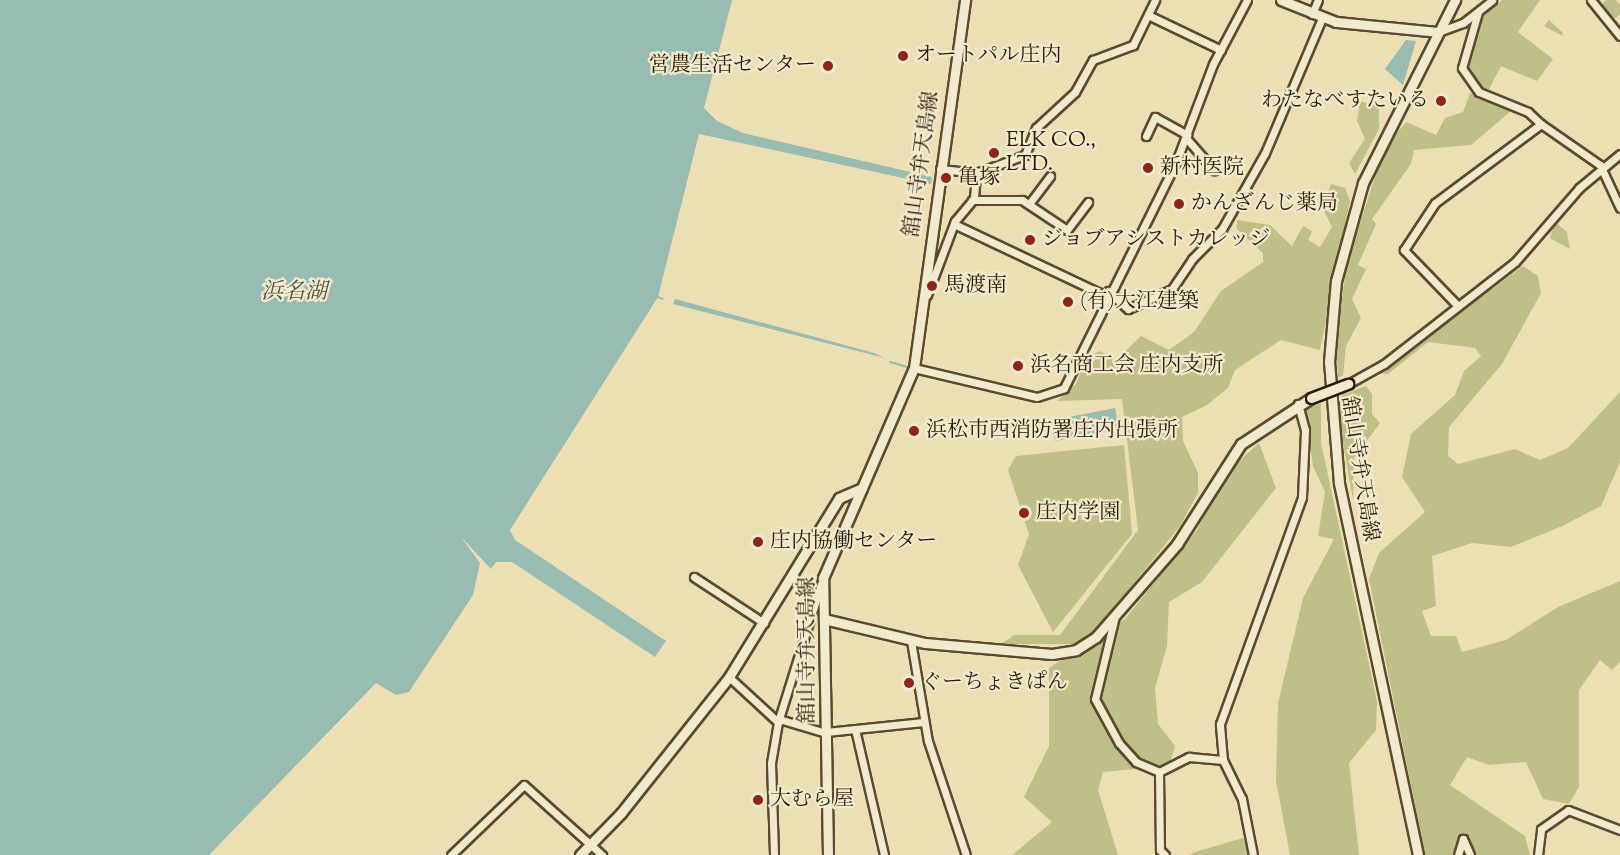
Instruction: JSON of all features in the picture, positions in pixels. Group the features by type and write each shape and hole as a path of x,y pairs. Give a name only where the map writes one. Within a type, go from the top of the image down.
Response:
{"main road":[{"name":"舘山寺弁天島線","path":"828,855 823,578 914,368 922,305 932,263 939,168 965,0"},
{"path":"1281,0 1322,18 1438,32"},
{"name":"舘山寺弁天島線","path":"1418,855 1338,473 1329,362 1336,281 1356,203 1387,128 1455,0"},
{"path":"824,619 911,642 1060,654 1090,642 1184,536 1231,455 1298,404 1348,384"},
{"path":"580,855 593,845 729,677 839,498 861,488"}],"street":[{"path":"939,168 976,173 1025,155 1036,128 1075,92 1092,60 1133,45 1155,0"},
{"path":"914,368 1037,397 1052,396 1069,382 1107,293 1186,136 1221,50 1247,0"},
{"path":"1311,14 1318,0"},
{"path":"1438,32 1478,12 1492,0"},
{"path":"1594,1 1620,36"},
{"path":"1478,12 1461,56 1462,68 1479,92 1528,112 1602,168 1620,208"},
{"path":"1148,15 1221,50"},
{"path":"954,224 1107,293 1128,309 1172,289 1192,259 1222,229 1265,153 1322,18"},
{"path":"1146,136 1154,117 1186,136 1214,170"},
{"path":"1458,306 1404,250 1435,202 1541,124"},
{"path":"1348,384 1384,364 1524,254 1602,168 1620,154"},
{"path":"932,263 954,224 972,200 979,183 976,173"},
{"path":"1029,204 1050,176"},
{"path":"972,200 1029,204 1066,230 1088,202"},
{"path":"1253,855 1242,799 1223,760 1223,713 1302,496 1305,430 1298,404"},
{"path":"694,577 764,623"},
{"path":"774,855 771,764 778,720 823,578"},
{"path":"1115,616 1095,699 1136,762 1159,772"},
{"path":"911,642 923,722 966,855"},
{"path":"729,677 778,720 826,732 923,722"},
{"path":"855,729 884,855"},
{"path":"1159,772 1189,757 1223,760"},
{"path":"1159,772 1160,850 1165,855"},
{"path":"451,855 525,785 602,855"},
{"path":"1538,855 1540,829 1568,810 1620,830"},
{"path":"1458,855 1463,839 1470,855"}],"green space":[{"path":"1607,-1 1615,-1 1621,5 1621,13 1615,19 1607,19 1601,13 1601,5"},
{"path":"1502,0 1540,0 1518,32 1553,59 1537,81 1501,66 1487,93 1464,67 1464,57 1484,15"},
{"path":"1549,20 1562,32 1563,36 1544,26"},
{"path":"1470,93 1511,111 1471,145 1414,150 1411,164 1372,219 1376,224 1358,265 1366,269 1352,299 1361,318 1346,346 1343,376 1338,377 1336,342 1347,263 1384,149 1406,122 1436,135 1445,118 1463,112"},
{"path":"1360,101 1379,107 1379,129 1355,174 1349,163 1365,139 1357,121"},
{"path":"1331,184 1345,188 1350,201 1320,350 1281,340 1235,370 1228,388 1207,405 1182,417 1183,441 1198,473 1198,493 1180,526 1091,637 1075,644 1001,644 1014,635 1060,635 1138,530 1122,399 1057,401 1076,384 1086,358 1100,351 1115,361 1141,336 1169,350 1194,332 1221,291 1263,262 1263,253 1237,229 1237,220 1270,225 1292,246 1303,226 1312,231 1308,240 1320,247 1332,227 1322,207"},
{"path":"1555,222 1567,232 1570,249 1550,238"},
{"path":"1523,266 1538,276 1541,293 1502,364 1449,427 1448,456 1458,464 1515,449 1540,460 1568,448 1620,392 1620,462 1601,506 1562,526 1511,547 1472,543 1432,556 1436,606 1422,611 1431,636 1456,636 1462,652 1506,640 1558,607 1620,581 1620,662 1612,670 1600,660 1579,690 1579,787 1569,804 1543,799 1526,762 1489,765 1467,757 1450,785 1525,836 1530,855 1425,855 1369,579 1379,553 1425,512 1402,477 1411,434 1455,395 1464,371 1481,356 1475,348 1428,342 1388,374 1379,373"},
{"path":"1366,386 1372,394 1372,414 1380,423 1354,458 1353,500 1337,408 1342,395"},
{"path":"1321,403 1321,443 1377,701 1376,730 1349,763 1359,855 1290,855 1276,781 1278,703 1303,598 1334,539 1318,536 1325,492 1313,466 1305,410"},
{"path":"1259,443 1276,488 1202,582 1169,602 1167,646 1155,688 1158,724 1175,746 1169,766 1103,772 1098,790 1118,855 1012,855 1052,822 1024,797 1049,746 1049,668 1125,619 1197,530 1227,472"},
{"path":"1124,445 1132,534 1053,632 1018,565 1029,534 1008,470 1016,456"},
{"path":"1243,838 1249,855 1189,855 1195,852"}],"water":[{"name":"浜名湖","path":"0,0 732,0 704,108 717,121 743,133 932,177 931,184 699,134 658,297 510,530 515,540 666,641 655,657 512,562 496,562 491,569 461,537 480,563 473,595 409,692 396,695 376,683 209,855 0,855"},
{"path":"1406,40 1416,41 1403,85 1385,69"},
{"path":"675,299 874,353 885,358 673,304"},
{"path":"1115,408 1119,429 1055,441 1051,420"}],"waterway":[{"path":"658,297 663,299"},
{"path":"890,362 907,367"},
{"path":"860,734 889,855"}],"place":[{"name":"オートパル庄内","path":"903,56"},
{"name":"営農生活センター","path":"828,66"},
{"name":"わたなべすたいる","path":"1441,101"},
{"name":"ELK CO., LTD.","path":"994,153"},
{"name":"新村医院","path":"1148,168"},
{"name":"亀塚","path":"946,178"},
{"name":"かんざんじ薬局","path":"1179,204"},
{"name":"ジョブアシストカレッジ","path":"1030,240"},
{"name":"馬渡南","path":"932,286"},
{"name":"(有)大江建築","path":"1068,302"},
{"name":"浜名商工会 庄内支所","path":"1018,366"},
{"name":"浜松市西消防署庄内出張所","path":"914,431"},
{"name":"庄内学園","path":"1024,513"},
{"name":"庄内協働センター","path":"758,542"},
{"name":"ぐーちょきぱん","path":"909,683"},
{"name":"大むら屋","path":"758,800"}]}
